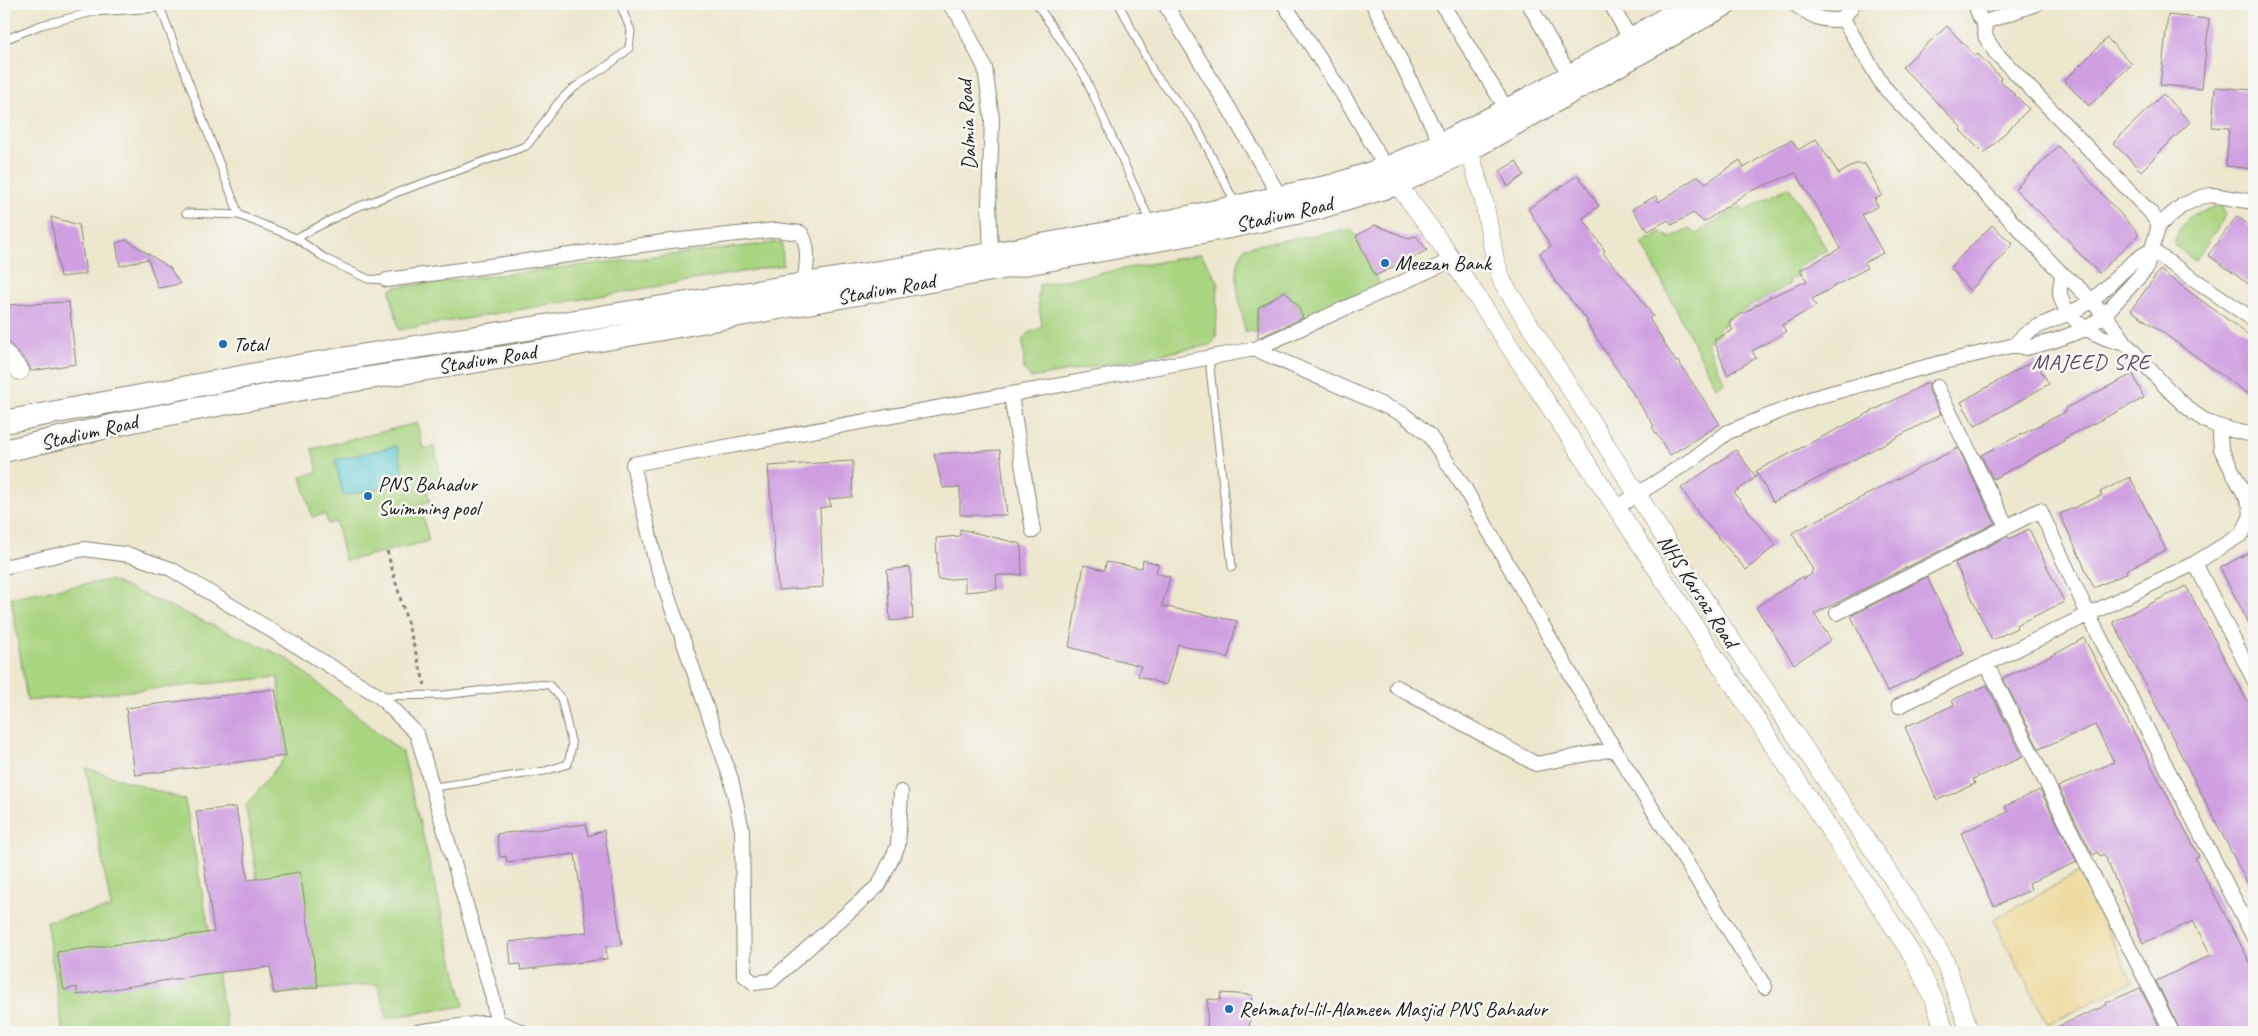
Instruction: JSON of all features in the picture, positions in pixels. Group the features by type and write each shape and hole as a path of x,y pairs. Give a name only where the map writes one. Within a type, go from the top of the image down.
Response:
{"main road":[{"name":"Stadium Road","path":"4,422 304,365 991,254 1152,225 1335,185 1391,176 1441,144 1570,76 1690,4"},
{"name":"Stadium Road","path":"4,451 133,422 308,388 511,356 1230,227 1315,209 1391,176 1469,150 1726,4"}],"street":[{"name":"Dalmia Road","path":"949,4 959,16 986,76 992,119 989,204 991,254"},
{"path":"1165,4 1230,110 1280,197"},
{"path":"1284,4 1349,104 1391,176"},
{"path":"1373,4 1441,144"},
{"path":"1442,4 1507,110"},
{"path":"1529,4 1570,76"},
{"path":"1611,4 1630,39"},
{"path":"1794,4 1815,18 1843,19"},
{"path":"1843,19 1853,4"},
{"path":"1976,4 1980,18 1985,24"},
{"path":"2036,4 1992,18 1985,24 1986,38 1995,52 2150,212 2159,225"},
{"path":"1843,19 1883,86 2062,274 2074,281 2120,333 2126,344 2196,414 2222,427 2254,435"},
{"path":"1469,150 1484,201 1495,260 1503,283 1705,601 1923,925 1944,959 1970,1032"},
{"name":"NHS Karsaz Road","path":"1391,176 1431,229 1479,300 1901,939 1912,956 1935,1002 1945,1032"},
{"path":"1616,508 1694,458 1728,432 1813,398 2015,345 2026,348 2086,329 2103,316 2146,268 2159,225 2183,205 2201,197 2212,195 2254,202"},
{"path":"387,280 671,241 776,230 801,233 808,250 804,284"},
{"path":"2015,345 2022,334 2091,301 2134,259 2150,250"},
{"path":"2150,250 2254,320"},
{"path":"901,792 898,846 878,885 771,981 754,983 744,975 742,830 731,779 655,559 633,464 1254,349 1452,260"},
{"path":"2062,274 2060,294 2070,312 2086,329 2110,341 2126,344"},
{"path":"1479,300 1503,283"},
{"path":"1254,349 1403,414 1429,435 1465,489 1614,748 1764,987"},
{"path":"4,353 20,370"},
{"path":"1937,387 2007,527"},
{"path":"1011,395 1033,531"},
{"path":"1899,706 2195,563 2242,534 2251,516 2248,487 2221,449 2220,436 2222,427"},
{"path":"1836,613 2040,510 2088,614 2254,938"},
{"path":"4,567 84,549 130,555 171,569 379,696 417,734 434,787 492,995 498,1026"},
{"path":"2195,563 2254,680"},
{"path":"1986,663 2172,1032"},
{"path":"1397,687 1536,764 1614,748"},
{"path":"1901,939 1923,925"},
{"path":"416,1032 498,1026 522,1032"}],"lane":[{"path":"296,238 354,208 526,146 537,135 552,108 569,92 629,48 630,31 620,4"},
{"path":"1038,4 1084,75 1152,225"},
{"path":"1119,4 1154,73 1196,124 1237,207"},
{"path":"4,40 41,25 93,12 160,6 239,215"},
{"path":"186,213 239,215 296,238 326,259 368,279 387,280"},
{"path":"1208,359 1232,567"},
{"path":"379,696 444,695 534,684 549,686 561,698 572,745 568,764 545,772 434,787"}],"path":[{"path":"387,551 428,695"}],"green space":[{"path":"1789,187 1827,250 1797,268 1799,276 1788,280 1790,284 1725,320 1725,325 1718,328 1720,333 1707,343 1725,383 1716,387 1642,243 1661,232 1670,238 1690,228 1696,234 1741,206 1744,210"},
{"path":"2221,206 2226,215 2195,261 2174,245 2185,221 2197,213"},
{"path":"1351,229 1381,287 1304,322 1298,306 1285,291 1258,308 1258,332 1245,331 1237,277 1240,256 1245,247"},
{"path":"782,242 783,265 399,330 390,291 395,287"},
{"path":"1201,254 1218,281 1216,338 1210,345 1031,378 1024,370 1023,339 1029,333 1042,327 1038,299 1039,285"},
{"name":"PNS Bahadur Swimming pool","path":"417,423 423,449 434,446 444,486 427,490 430,501 420,504 429,541 345,561 336,522 328,524 325,514 312,517 301,476 318,472 312,449"},
{"path":"110,580 287,658 403,753 464,1006 387,1018 378,984 274,994 246,806 286,756 278,677 27,701 11,597"},
{"path":"86,768 185,800 228,1032 63,1032 46,921 111,908"}],"sand":[{"path":"2079,872 2133,982 2048,1024 1993,920"}],"water":[{"path":"397,446 406,482 343,496 335,460"}],"building":[{"path":"2168,15 2209,19 2202,89 2160,85"},
{"path":"1947,26 1975,56 1978,54 2001,78 2000,80 2029,109 1984,154 1960,130 1962,128 1902,67"},
{"path":"2107,38 2132,64 2089,106 2064,81"},
{"path":"2215,87 2254,90 2254,169 2226,166 2229,128 2212,127"},
{"path":"2163,94 2190,122 2141,171 2113,143"},
{"path":"1816,139 1839,174 1855,164 1865,164 1882,195 1874,200 1878,206 1862,215 1883,253 1864,263 1867,268 1812,299 1816,306 1782,325 1786,332 1752,351 1756,358 1727,375 1714,340 1733,330 1729,322 1770,297 1807,281 1800,270 1841,248 1796,173 1748,192 1704,222 1693,213 1672,225 1668,220 1648,231 1632,209 1656,196 1659,202 1698,176 1706,183 1740,160 1744,168 1776,147 1792,140 1798,150"},
{"path":"2058,146 2139,234 2099,273 2015,189"},
{"path":"1516,161 1524,175 1508,187 1500,171"},
{"path":"1578,175 1599,206 1583,218 1605,251 1603,253 1634,289 1653,316 1649,318 1676,362 1678,361 1720,424 1670,455 1652,427 1654,426 1586,322 1588,321 1555,281 1540,253 1551,246 1528,209"},
{"path":"2237,216 2254,229 2254,288 2208,255"},
{"path":"51,217 79,225 86,274 60,277"},
{"name":"Meezan Bank","path":"1375,225 1408,238 1416,236 1427,250 1375,276 1356,236"},
{"path":"1992,225 2013,244 1970,291 1950,267"},
{"path":"127,240 170,268 180,284 158,288 148,259 120,266 116,243"},
{"path":"2160,270 2254,339 2254,398 2131,310"},
{"path":"1285,291 1298,306 1303,318 1258,338 1258,308"},
{"path":"69,302 76,364 31,371 28,364 4,337 4,305"},
{"path":"2035,360 2049,384 1975,426 1961,402"},
{"path":"2133,374 2144,398 2063,439 2064,441 1993,479 1981,455 2067,411 2066,408"},
{"path":"1929,382 1929,391 1941,414 1773,502 1756,471"},
{"path":"1958,448 1995,523 1814,614 1831,640 1794,664 1756,607 1802,577 1804,579 1812,574 1813,570 1792,533"},
{"path":"1000,450 1007,515 960,515 960,487 943,488 934,454"},
{"path":"1736,450 1756,477 1734,493 1776,545 1746,570 1700,516 1681,488"},
{"path":"853,461 852,497 829,499 831,506 820,508 823,587 778,590 768,466"},
{"path":"2130,477 2166,550 2126,570 2127,573 2094,588 2060,514 2102,495 2100,492"},
{"path":"960,529 1021,544 1022,575 996,575 997,589 965,592 965,578 938,580 936,538 960,536"},
{"path":"2029,529 2064,602 2016,625 2017,628 1992,640 1955,563 2008,536 2009,539"},
{"path":"2248,553 2254,566 2254,633 2220,568"},
{"path":"1143,560 1158,564 1156,573 1170,577 1162,606 1237,621 1228,658 1178,644 1166,685 1138,676 1141,666 1069,647 1084,565 1105,570 1106,562 1142,568"},
{"path":"910,567 913,619 890,621 887,570"},
{"path":"1927,577 1964,654 1887,692 1851,616"},
{"path":"2186,586 2254,714 2254,896 2113,622"},
{"path":"2084,638 2199,856 2195,858 2254,970 2254,1032 2181,1032 2156,981 2211,955 2193,921 2143,943 2104,854 2100,856 2098,852 2093,855 2058,787 2114,762 2095,725 2039,749 2003,678"},
{"path":"1987,685 2023,757 1973,779 1975,784 1937,800 1905,727 1954,705 1952,700"},
{"path":"275,689 286,756 135,775 126,708"},
{"path":"2040,790 2077,862 2029,883 2031,890 1994,906 1961,833 2008,812 2005,806"},
{"path":"236,807 248,880 300,872 318,987 274,994 270,967 205,974 77,995 77,987 64,990 57,952 214,932 196,811"},
{"path":"586,824 588,836 604,830 622,945 606,946 607,959 521,970 520,964 511,965 509,942 587,932 575,854 507,862 506,856 500,857 497,834"},
{"path":"2140,988 2162,1032 2045,1032 2107,1005 2106,1003"},
{"name":"Rehmatul-lil-Alameen Masjid PNS Bahadur","path":"1221,993 1252,995 1249,1032 1207,1032 1208,999 1220,1000"}],"place":[{"name":"Meezan Bank","path":"1385,263"},
{"name":"Total","path":"223,344"},
{"name":"PNS Bahadur Swimming pool","path":"368,496"},
{"name":"Rehmatul-lil-Alameen Masjid PNS Bahadur","path":"1229,1009"}],"district":[{"name":"MAJEED SRE","path":"2091,362"}]}
